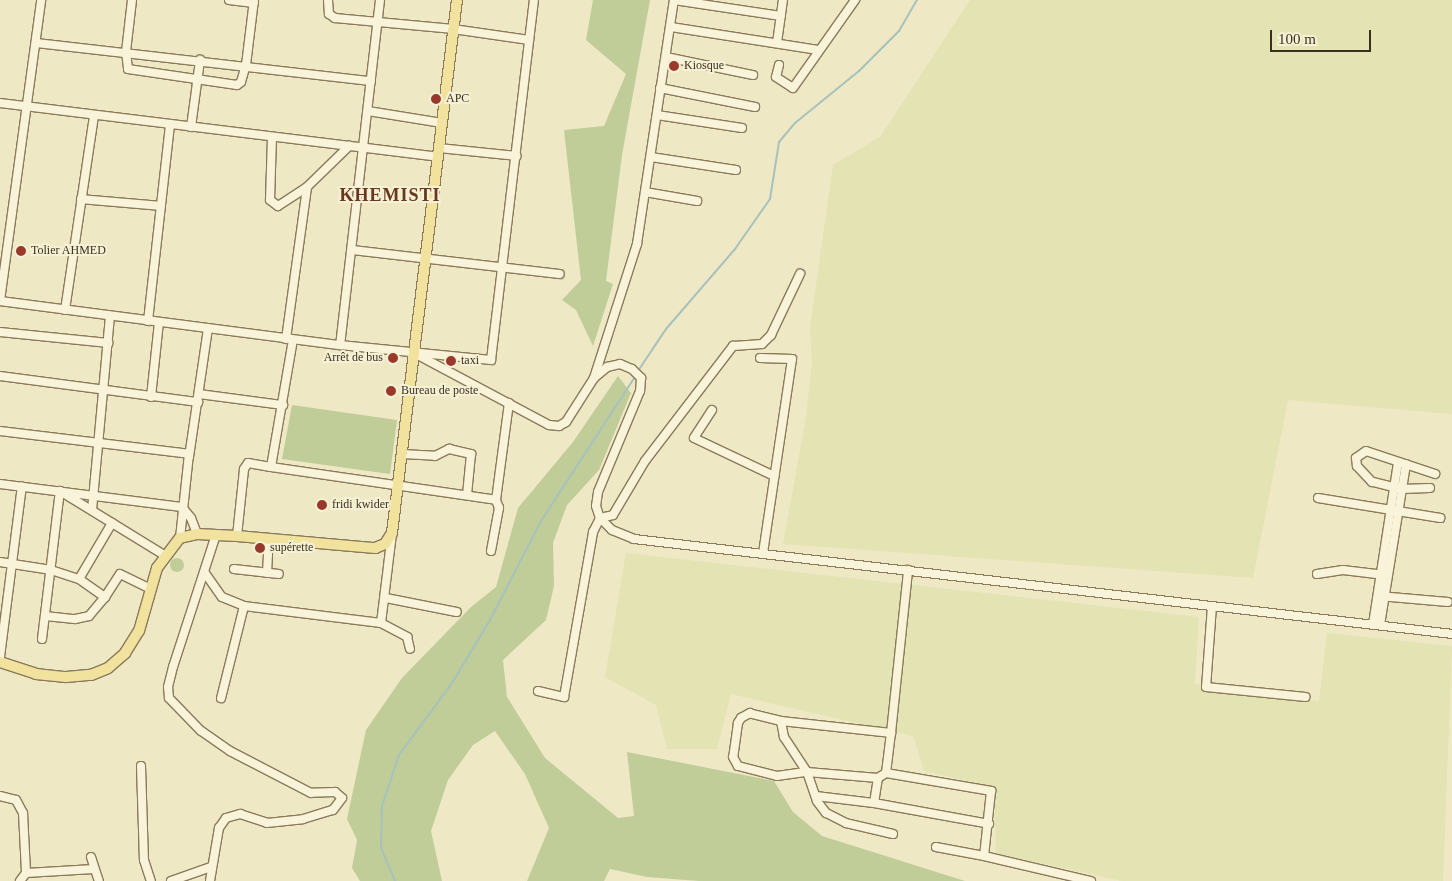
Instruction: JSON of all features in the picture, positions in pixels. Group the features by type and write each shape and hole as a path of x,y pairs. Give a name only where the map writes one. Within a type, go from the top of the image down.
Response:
{"main road":[{"path":"0,662 36,674 66,677 91,676 108,668 126,653 139,632 151,589 164,555 180,538 197,534 375,548 385,544 392,533 457,0"}],"street":[{"path":"41,0 28,107 0,301 289,340 491,360 517,156 534,0"},
{"path":"132,0 126,52 126,67 130,72 197,82 237,85 241,82 246,65 254,1 229,0"},
{"path":"328,0 327,9 331,16 377,23 453,28 529,40"},
{"path":"340,345 380,0"},
{"path":"414,353 549,425 559,426 566,422 594,378 637,244 674,0 781,16"},
{"path":"776,43 783,0"},
{"path":"779,65 776,77 793,88 855,0"},
{"path":"670,27 818,50"},
{"path":"36,43 246,65 371,81"},
{"path":"666,57 753,75"},
{"path":"190,127 200,60"},
{"path":"660,88 755,107"},
{"path":"0,104 364,148 517,156"},
{"path":"368,111 442,123"},
{"path":"64,310 94,115"},
{"path":"657,115 742,128"},
{"path":"148,321 170,124"},
{"path":"272,137 269,190 272,205 283,205 307,187 349,146"},
{"path":"651,157 736,170"},
{"path":"270,468 283,405 307,187"},
{"path":"645,192 697,201"},
{"path":"81,200 161,206"},
{"path":"352,250 560,274"},
{"path":"600,518 613,515 645,461 732,346 762,344 771,335 800,274"},
{"path":"92,510 110,316"},
{"path":"151,396 160,322"},
{"path":"180,538 188,459 199,398 208,329"},
{"path":"0,332 108,343"},
{"path":"760,358 792,359 763,554"},
{"path":"594,378 607,367 620,364 632,369 641,378 640,391 598,492 596,506 600,518 619,535 634,539 1452,634"},
{"path":"0,376 151,396 283,405"},
{"path":"491,551 499,508 496,500 508,403"},
{"path":"712,410 694,438 774,476"},
{"path":"0,431 98,445 189,454 188,459"},
{"path":"402,454 435,456 449,449 471,454 467,495"},
{"path":"1430,488 1398,488 1367,479 1355,461 1358,454 1366,451 1435,474"},
{"path":"237,536 244,468 248,463 270,468 398,484 496,500"},
{"path":"1377,624 1402,463"},
{"path":"0,484 182,507 191,518 197,534"},
{"path":"0,657 22,486"},
{"path":"60,491 164,555"},
{"path":"42,639 52,570 60,491"},
{"path":"1318,498 1440,518"},
{"path":"538,690 564,696 593,532 600,518"},
{"path":"79,580 112,523"},
{"path":"381,623 386,598 392,533"},
{"path":"210,881 219,828 233,815 278,823 326,814 338,805 342,798 336,792 311,793 297,787 214,742 170,698 168,687 173,667 216,536"},
{"path":"267,573 269,539"},
{"path":"0,562 52,570 79,580 104,597"},
{"path":"234,569 279,574"},
{"path":"886,773 908,570"},
{"path":"1318,574 1343,570 1384,575"},
{"path":"204,573 222,597 244,606 381,623 407,637 410,649"},
{"path":"45,616 75,619 89,616 120,574 151,589"},
{"path":"1381,596 1448,602"},
{"path":"386,598 457,612"},
{"path":"221,698 244,606"},
{"path":"1212,606 1206,687 1306,697"},
{"path":"890,733 781,721 750,713 741,718 734,748 735,763 748,770 777,776 806,772 878,778 886,773 987,789 992,794 984,856"},
{"path":"781,721 784,738 806,772 816,796 832,817 893,834"},
{"path":"140,766 144,860 152,881"},
{"path":"874,803 878,778"},
{"path":"0,796 16,800 23,812 26,873 20,881"},
{"path":"816,796 874,803 989,824"},
{"path":"936,847 1091,881"},
{"path":"91,857 99,881"},
{"path":"171,881 211,867"},
{"path":"26,873 94,869"}],"green space":[{"path":"593,0 650,0 622,155 606,281 613,284 593,346 576,310 562,300 581,280 564,130 604,126 626,74 586,40"},
{"path":"970,0 1452,0 1452,414 1288,400 1253,578 783,544 806,417 812,364 810,328 833,165 880,137"},
{"path":"618,376 631,393 599,470 567,505 553,543 554,586 546,620 503,660 507,697 545,758 618,818 634,816 627,752 774,781 793,812 822,836 965,881 699,881 647,877 610,869 604,881 527,881 549,828 525,774 495,731 473,745 448,780 431,831 442,881 360,881 352,868 357,840 347,819 366,730 402,678 471,607 496,587 518,508 573,442"},
{"path":"292,405 397,420 390,474 282,459"},
{"path":"626,553 1199,617 1195,684 1319,701 1327,633 1452,646 1443,881 1122,881 996,853 994,787 924,771 913,736 731,694 717,749 667,749 656,705 605,677"},
{"path":"174,558 180,558 184,565 180,572 174,572 170,568 170,562"}],"waterway":[{"path":"638,371 666,329 735,249 770,199 779,142 795,123 859,71 899,31 917,0"},
{"path":"395,881 381,848 382,806 399,755 452,683 490,620 541,521 636,375"}],"place":[{"name":"Kiosque","path":"674,66"},
{"name":"APC","path":"436,99"},
{"name":"Tolier AHMED","path":"21,251"},
{"name":"Arrêt de bus","path":"393,358"},
{"name":"taxi","path":"451,361"},
{"name":"Bureau de poste","path":"391,391"},
{"name":"fridi kwider","path":"322,505"},
{"name":"supérette","path":"260,548"}],"district":[{"name":"KHEMISTI","path":"390,195"}]}
